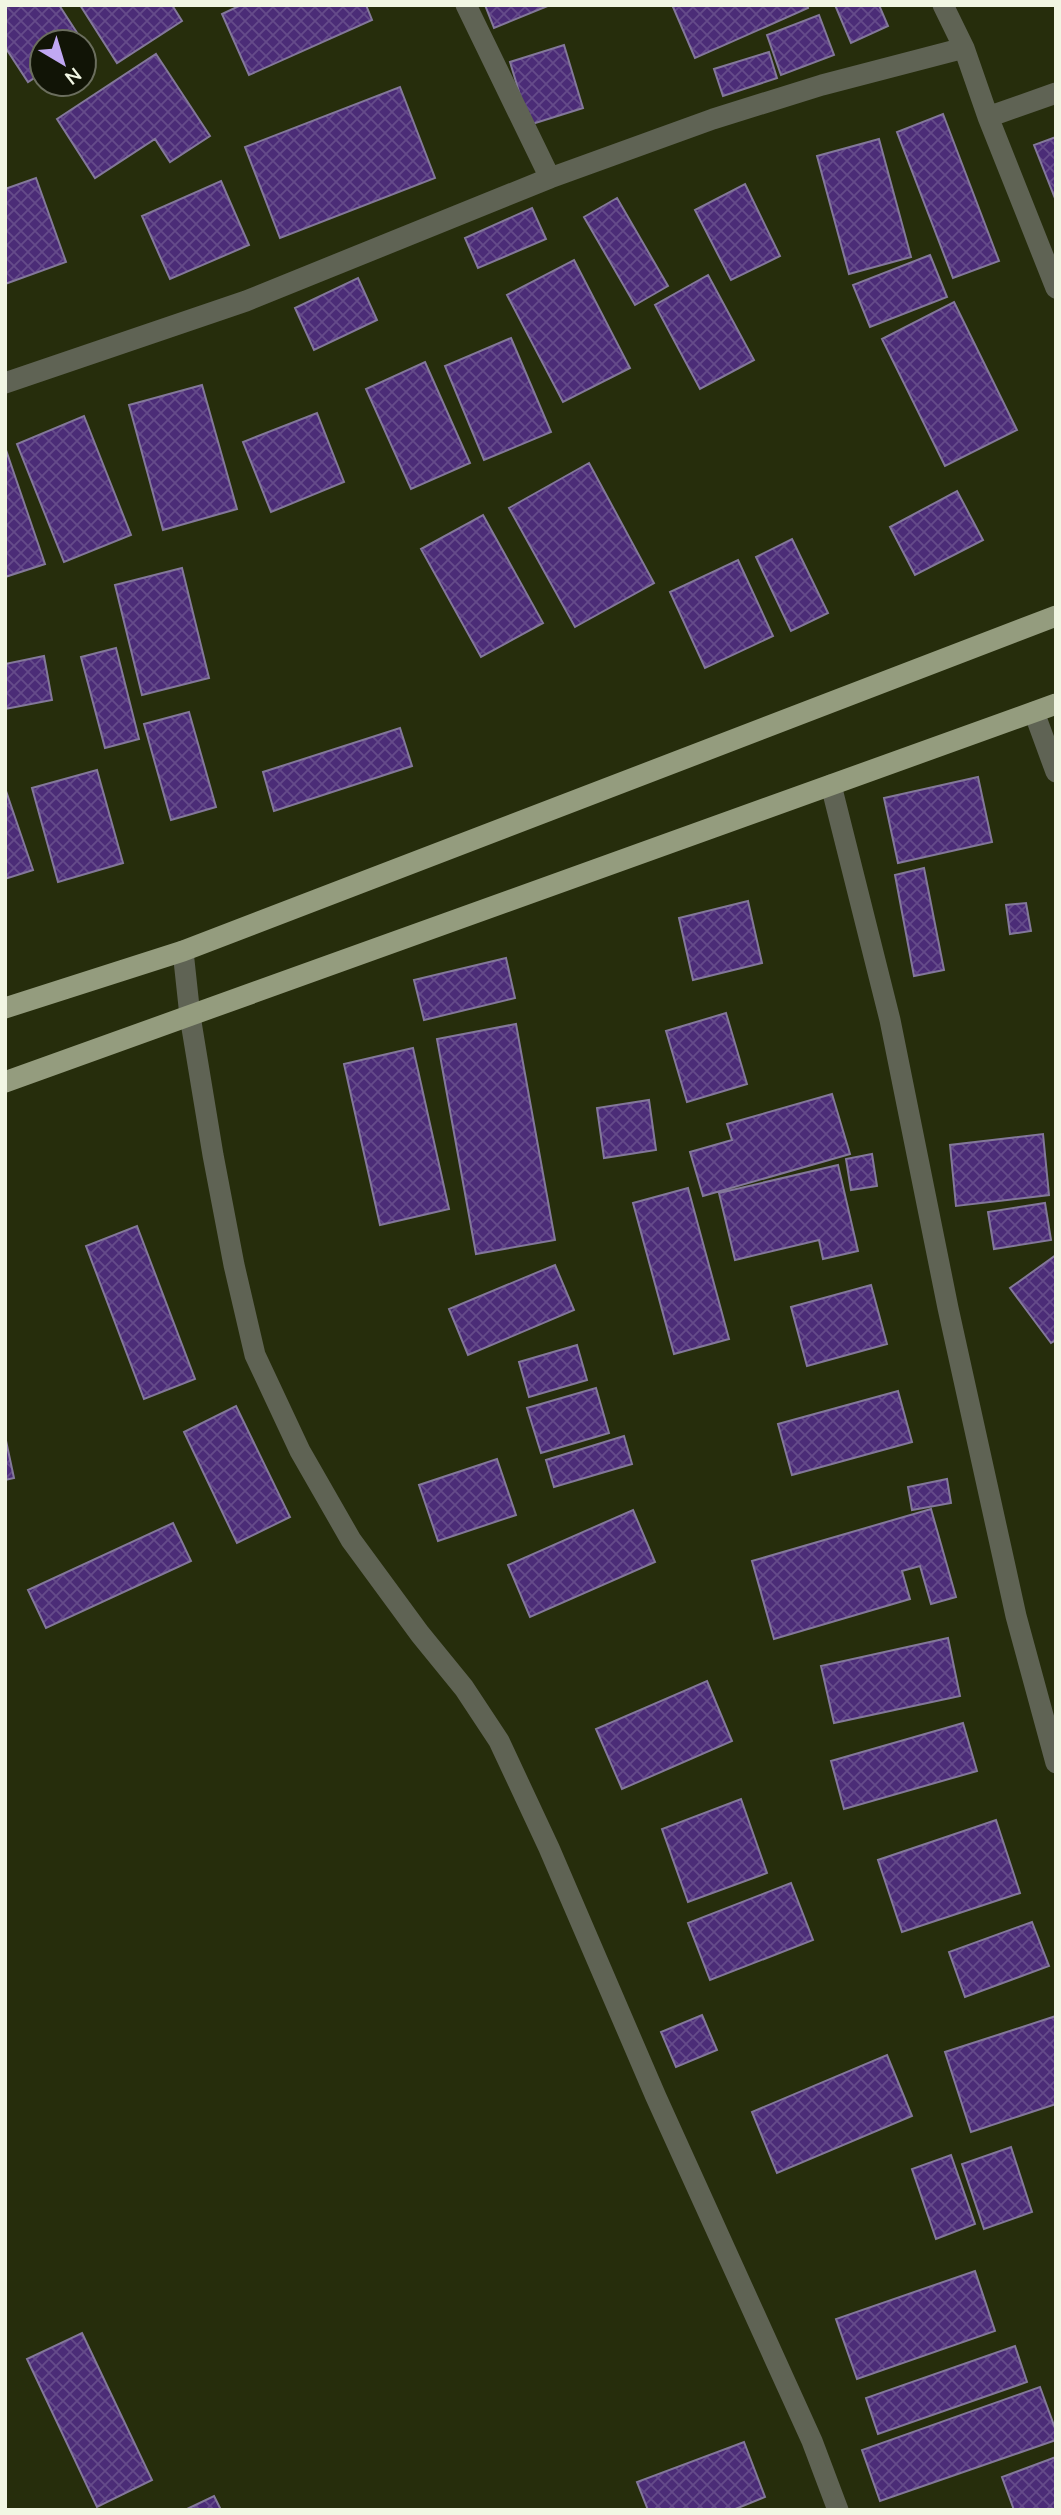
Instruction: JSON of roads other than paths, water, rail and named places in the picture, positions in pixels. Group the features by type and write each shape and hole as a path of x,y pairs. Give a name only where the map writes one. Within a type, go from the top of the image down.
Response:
{"main road":[{"path":"5,1008 183,951 1056,616"},
{"path":"5,1082 1056,704"}],"street":[{"path":"466,5 550,178"},
{"path":"943,5 964,48 988,117 1056,288"},
{"path":"5,383 246,301 550,178 761,103 964,48"},
{"path":"988,117 1056,93"},
{"path":"1034,712 1056,772"},
{"path":"831,785 890,1020 948,1308 1016,1616 1056,1763"},
{"path":"183,951 190,1016 215,1167 255,1355 300,1451 351,1539 419,1634 464,1688 499,1741 550,1848 656,2097 812,2441 838,2510"}]}
